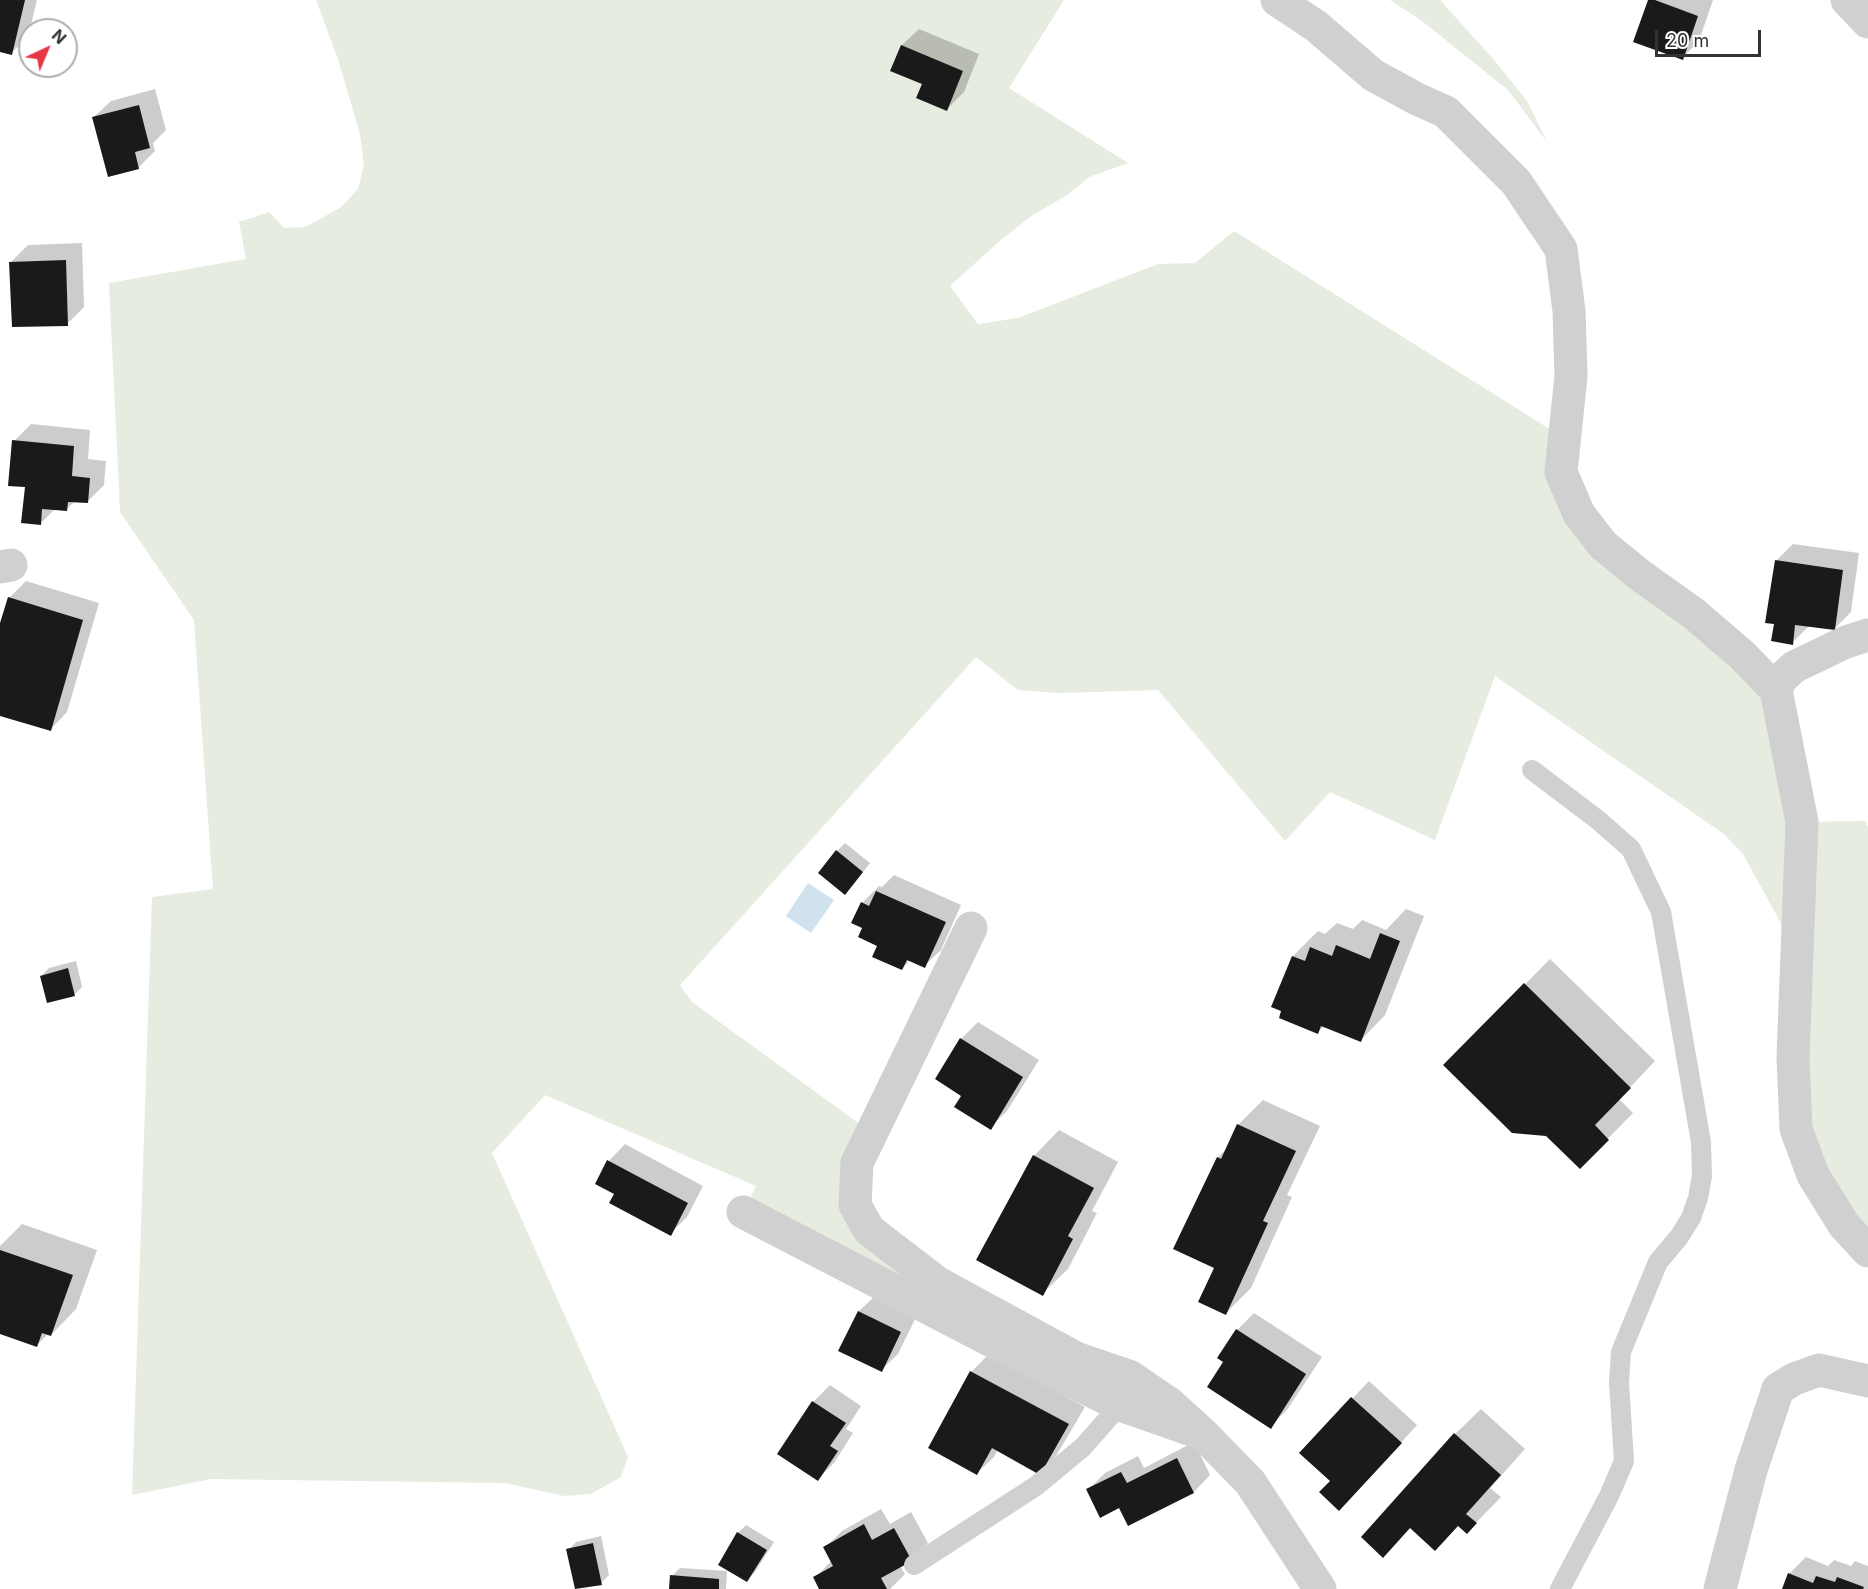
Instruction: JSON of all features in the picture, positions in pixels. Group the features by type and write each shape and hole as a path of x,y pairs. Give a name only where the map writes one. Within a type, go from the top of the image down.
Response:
{"street":[{"path":"1277,0 1316,26 1373,75 1446,112 1516,182 1561,249 1569,311 1571,376 1561,472 1579,514 1603,544 1641,576 1701,620 1742,655 1776,690 1802,822 1793,1057 1796,1130 1813,1175 1844,1225 1868,1251"},
{"path":"1847,0 1868,21"},
{"path":"1776,690 1781,679 1794,668 1846,642 1868,635"},
{"path":"971,928 857,1163 855,1205 869,1230 938,1284 1076,1358 1129,1376 1170,1404 1250,1482 1320,1589"},
{"path":"743,1212 1120,1405 1203,1434"},
{"path":"1720,1589 1751,1470 1778,1389 1794,1379 1819,1370 1868,1381"}],"lane":[{"path":"1532,770 1598,820 1631,849 1660,912 1701,1142 1702,1176 1691,1218 1679,1237 1658,1262 1621,1352 1619,1383 1624,1461 1609,1496 1560,1589"},
{"path":"914,1564 1036,1486 1083,1447 1120,1405"}],"shaded area":[{"path":"316,0 1064,0 1009,88 1128,163 1089,177 1067,195 1033,215 1003,238 950,286 978,324 1018,318 1158,264 1195,263 1234,231 1548,428 1566,427 1579,514 1776,690 1802,822 1865,821 1868,827 1868,1251 1813,1175 1796,951 1743,854 1724,834 1495,676 1435,840 1330,792 1285,841 1158,690 1060,693 1018,690 976,657 680,985 692,1002 872,1133 855,1205 938,1283 919,1303 743,1212 756,1186 545,1095 492,1153 628,1457 621,1477 591,1494 564,1496 505,1483 211,1479 132,1495 152,897 213,889 194,620 120,512 109,283 246,259 239,222 269,212 284,228 305,227 340,208 358,189 364,165 360,134 338,59"},
{"path":"1390,0 1440,0 1495,61 1527,101 1547,142 1508,90 1422,21"}],"water":[{"path":"808,883 834,900 811,933 786,916"}],"building":[{"path":"0,0 25,0 21,18 18,18 18,30 12,55 0,52"},
{"path":"1648,0 1655,0 1698,16 1683,60 1633,42"},
{"path":"901,45 963,71 947,111 916,98 922,84 890,71"},
{"path":"139,105 150,148 135,152 139,169 108,177 92,117"},
{"path":"66,260 68,326 12,327 9,262"},
{"path":"12,440 74,446 72,476 90,478 88,503 68,502 67,511 42,509 41,525 21,523 25,487 8,486"},
{"path":"1775,560 1843,570 1835,630 1795,625 1793,645 1771,641 1774,624 1765,623"},
{"path":"8,597 83,620 51,731 0,716 0,623"},
{"path":"836,850 863,872 845,895 818,873"},
{"path":"876,891 946,922 925,968 907,960 902,970 872,957 877,946 858,937 862,928 851,923 861,902 869,906"},
{"path":"1380,933 1400,941 1361,1042 1321,1026 1318,1034 1279,1018 1281,1011 1271,1007 1292,956 1305,961 1310,947 1332,956 1336,945 1370,959"},
{"path":"68,968 75,996 47,1003 40,976"},
{"path":"1524,983 1631,1088 1595,1125 1609,1140 1580,1169 1546,1136 1512,1133 1443,1065"},
{"path":"960,1038 1023,1077 991,1130 954,1107 961,1096 935,1079"},
{"path":"1237,1124 1296,1151 1263,1221 1268,1223 1226,1315 1198,1302 1214,1268 1173,1249 1217,1157 1221,1159"},
{"path":"1033,1155 1094,1188 1068,1236 1073,1239 1043,1296 976,1260"},
{"path":"607,1160 688,1203 671,1236 609,1203 614,1194 595,1184"},
{"path":"0,1250 73,1275 51,1336 42,1333 37,1347 0,1334"},
{"path":"858,1311 901,1332 882,1372 838,1351"},
{"path":"1236,1329 1306,1374 1271,1429 1207,1387 1223,1362 1217,1358"},
{"path":"970,1371 1069,1424 1040,1475 992,1448 977,1475 928,1448"},
{"path":"1351,1397 1402,1443 1339,1511 1319,1492 1330,1481 1299,1453"},
{"path":"812,1401 846,1423 830,1446 838,1451 818,1481 777,1454"},
{"path":"1454,1433 1501,1475 1466,1514 1477,1523 1467,1534 1458,1526 1435,1551 1410,1528 1383,1558 1361,1537"},
{"path":"1177,1458 1194,1493 1128,1526 1119,1508 1100,1518 1086,1489 1121,1472 1127,1483"},
{"path":"864,1524 872,1540 894,1528 912,1561 881,1578 887,1589 819,1589 813,1577 833,1566 823,1547"},
{"path":"737,1532 767,1550 747,1582 718,1565"},
{"path":"593,1543 602,1585 575,1589 566,1549"},
{"path":"1788,1573 1813,1583 1816,1576 1835,1582 1837,1577 1864,1587 1863,1589 1782,1589"},
{"path":"670,1575 719,1579 719,1589 669,1589"}]}
